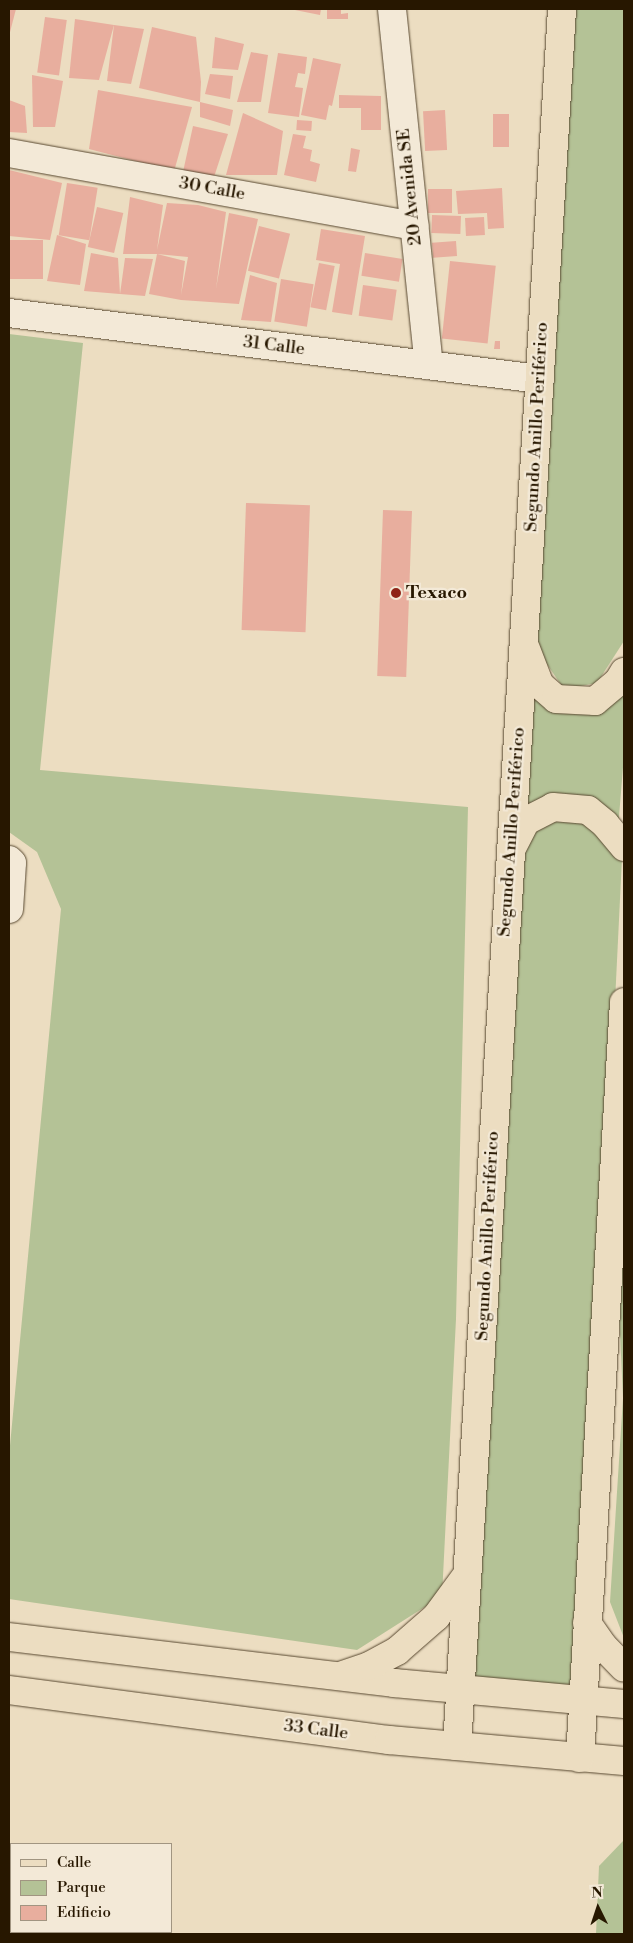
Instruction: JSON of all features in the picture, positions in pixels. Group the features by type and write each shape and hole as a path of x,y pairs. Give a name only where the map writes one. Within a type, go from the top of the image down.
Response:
{"main road":[{"name":"Segundo Anillo Periférico","path":"457,1746 562,9"},
{"path":"524,643 540,685 556,699 595,701 618,682 624,672"},
{"path":"511,850 526,821 552,807 588,810 605,824 624,848"},
{"path":"580,1758 624,1002"},
{"path":"340,1676 369,1666 396,1651 436,1617 467,1575"},
{"path":"587,1623 603,1646 624,1668"},
{"path":"9,1637 460,1690 624,1704"},
{"name":"33 Calle","path":"9,1690 389,1740 624,1761"}],"street":[{"name":"20 Avenida SE","path":"392,9 429,365"},
{"name":"30 Calle","path":"9,153 414,226"},
{"name":"31 Calle","path":"9,313 540,379"},
{"path":"9,909 10,861"}],"green space":[{"path":"569,9 624,9 624,641 597,683 564,689 533,644"},
{"path":"9,334 83,343 40,770 468,807 456,1319 442,1596 357,1650 9,1599 9,1456 61,909 37,852 9,832"},
{"path":"524,675 556,702 624,681 624,755 618,829 590,800 514,822"},
{"path":"586,813 622,858 581,1700 466,1690 511,852 527,824"},
{"path":"624,1233 624,1638 610,1602 623,1398 619,1312"},
{"path":"624,1840 624,1934 596,1934 599,1866"}],"building":[{"path":"9,9 16,9 9,36"},
{"path":"290,9 321,9 320,15"},
{"path":"327,9 341,9 341,14 348,13 348,19 327,19"},
{"path":"45,17 67,20 59,76 37,72"},
{"path":"75,19 114,25 99,80 69,78"},
{"path":"114,25 144,29 131,84 107,81"},
{"path":"152,27 196,37 201,82 200,102 139,88"},
{"path":"215,37 244,44 238,70 212,68"},
{"path":"251,52 268,55 261,102 237,102"},
{"path":"278,53 307,57 305,74 298,73 295,87 303,88 299,117 268,113"},
{"path":"313,58 341,64 332,106 329,105 326,120 301,115"},
{"path":"210,74 233,76 230,99 205,94"},
{"path":"32,75 63,81 55,127 33,127"},
{"path":"98,90 192,107 175,168 151,165 89,149"},
{"path":"339,95 381,96 381,130 361,130 361,108 339,108"},
{"path":"9,100 25,106 27,133 9,132"},
{"path":"200,102 233,110 230,126 200,117"},
{"path":"445,110 447,150 425,151 423,111"},
{"path":"243,113 283,131 277,175 226,175"},
{"path":"493,114 509,114 509,147 493,147"},
{"path":"297,120 312,121 311,131 296,130"},
{"path":"193,126 228,134 214,177 183,172"},
{"path":"293,134 306,136 303,148 312,150 310,161 320,164 316,182 284,175"},
{"path":"351,148 360,150 356,172 348,171"},
{"path":"9,170 62,183 50,240 9,236"},
{"path":"67,183 98,188 89,240 59,235"},
{"path":"502,188 504,228 488,229 487,213 458,214 456,191"},
{"path":"428,189 452,189 452,213 428,213"},
{"path":"130,197 163,205 157,250 167,203 198,205 226,212 216,289 229,213 258,219 239,304 181,300 149,294 157,254 123,254","holes":["157,254 188,257 181,295 185,261"]},
{"path":"97,207 123,213 114,253 88,247"},
{"path":"432,215 461,216 460,234 431,233"},
{"path":"484,217 485,235 466,236 465,218"},
{"path":"259,226 290,234 279,278 248,271"},
{"path":"321,229 365,236 352,315 332,312 340,264 316,260"},
{"path":"57,235 86,244 80,285 47,281"},
{"path":"9,240 43,240 43,279 9,279"},
{"path":"456,241 457,256 433,258 432,243"},
{"path":"91,253 118,258 120,294 84,291"},
{"path":"365,253 403,259 399,282 361,276"},
{"path":"125,258 153,259 145,296 120,294"},
{"path":"450,261 496,266 488,343 442,339"},
{"path":"319,263 335,266 326,310 310,307"},
{"path":"250,275 277,283 271,322 241,320"},
{"path":"281,279 314,284 307,327 274,321"},
{"path":"363,285 397,290 392,320 359,316"},
{"path":"495,341 500,341 500,349 494,349"},
{"path":"246,503 310,505 306,632 242,630"},
{"name":"Texaco","path":"383,510 412,511 406,677 377,676"}],"place":[{"name":"Texaco","path":"396,593"}]}
